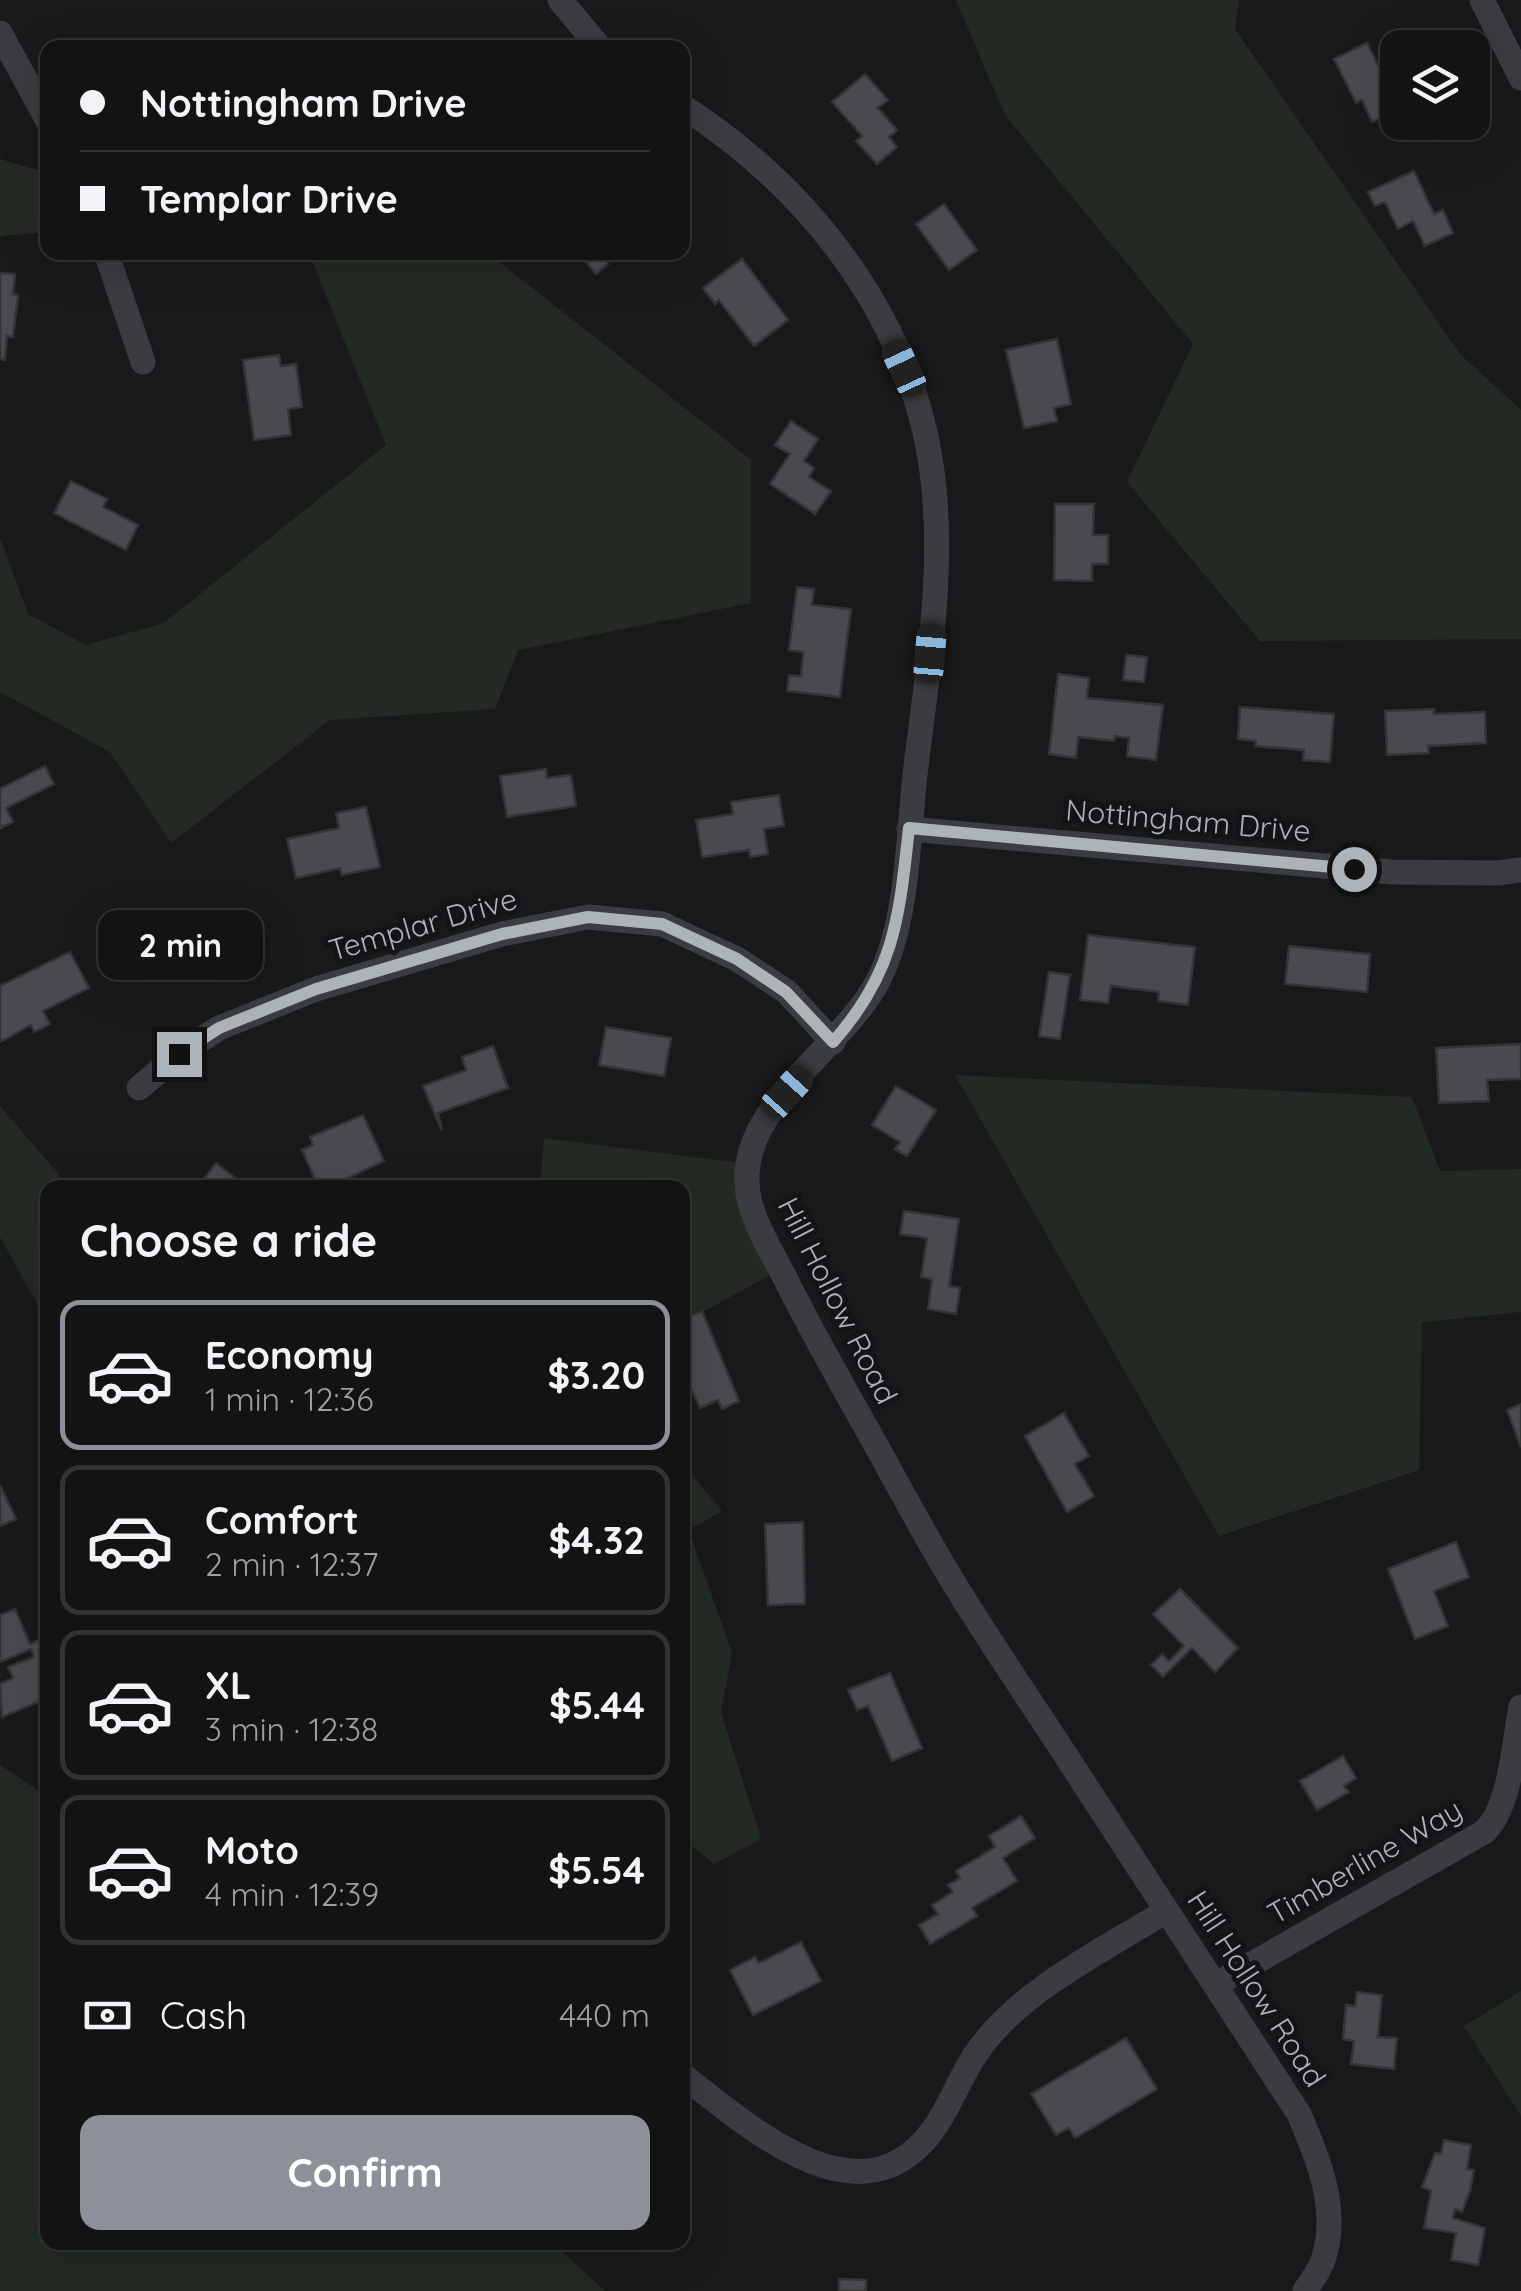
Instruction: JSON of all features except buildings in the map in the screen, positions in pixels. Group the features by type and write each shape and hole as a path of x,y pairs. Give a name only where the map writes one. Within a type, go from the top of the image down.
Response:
{"street":[{"path":"560,0 593,40"},
{"path":"1482,0 1521,78"},
{"path":"0,34 40,107"},
{"name":"Hill Hollow Road","path":"690,111 795,196 843,252 873,300 904,368 925,432 934,489 937,574 900,906 892,947 878,981 852,1020 764,1117 751,1146 749,1199 806,1320 951,1579 1300,2114 1326,2186 1328,2232 1324,2260 1304,2291"},
{"path":"109,260 143,362"},
{"name":"Nottingham Drive","path":"909,828 1392,872 1521,870"},
{"name":"Templar Drive","path":"139,1088 179,1054 219,1028 316,989 502,934 588,917 662,924 737,959 786,992 833,1042"},
{"name":"Timberline Way","path":"1215,1985 1484,1832 1502,1804 1521,1707"},
{"path":"690,2081 764,2137 813,2164 842,2170 874,2170 897,2163 920,2146 944,2116 977,2052 1024,2001 1166,1911"}],"shaded area":[{"path":"956,0 1239,0 1235,29 1460,354 1521,410 1521,639 1260,641 1127,482 1193,344 1005,115"},
{"path":"0,159 40,171 40,233 0,236"},
{"path":"312,260 497,260 751,460 751,603 518,650 495,709 330,720 171,843 110,752 0,692 0,538 28,614 86,645 164,623 386,445"},
{"path":"955,1075 1412,1097 1440,1171 1521,1169 1521,1312 1422,1322 1419,1470 1219,1536"},
{"path":"0,1106 61,1180 40,1180 40,1309 0,1237"},
{"path":"544,1138 749,1164 779,1270 690,1319 690,1180 541,1180"},
{"path":"690,1472 722,1511 690,1529"},
{"path":"690,1533 732,1653 721,1712 761,1839 714,1864 690,1845"},
{"path":"0,1765 40,1791 40,2250 561,2250 605,2291 0,2291"},
{"path":"1521,1991 1521,2116 1464,2026"}],"route":[{"path":"179,1054 219,1028 316,989 502,934 588,917 662,924 737,959 786,992 833,1042 878,981 892,947 909,828 1354,869"}]}
